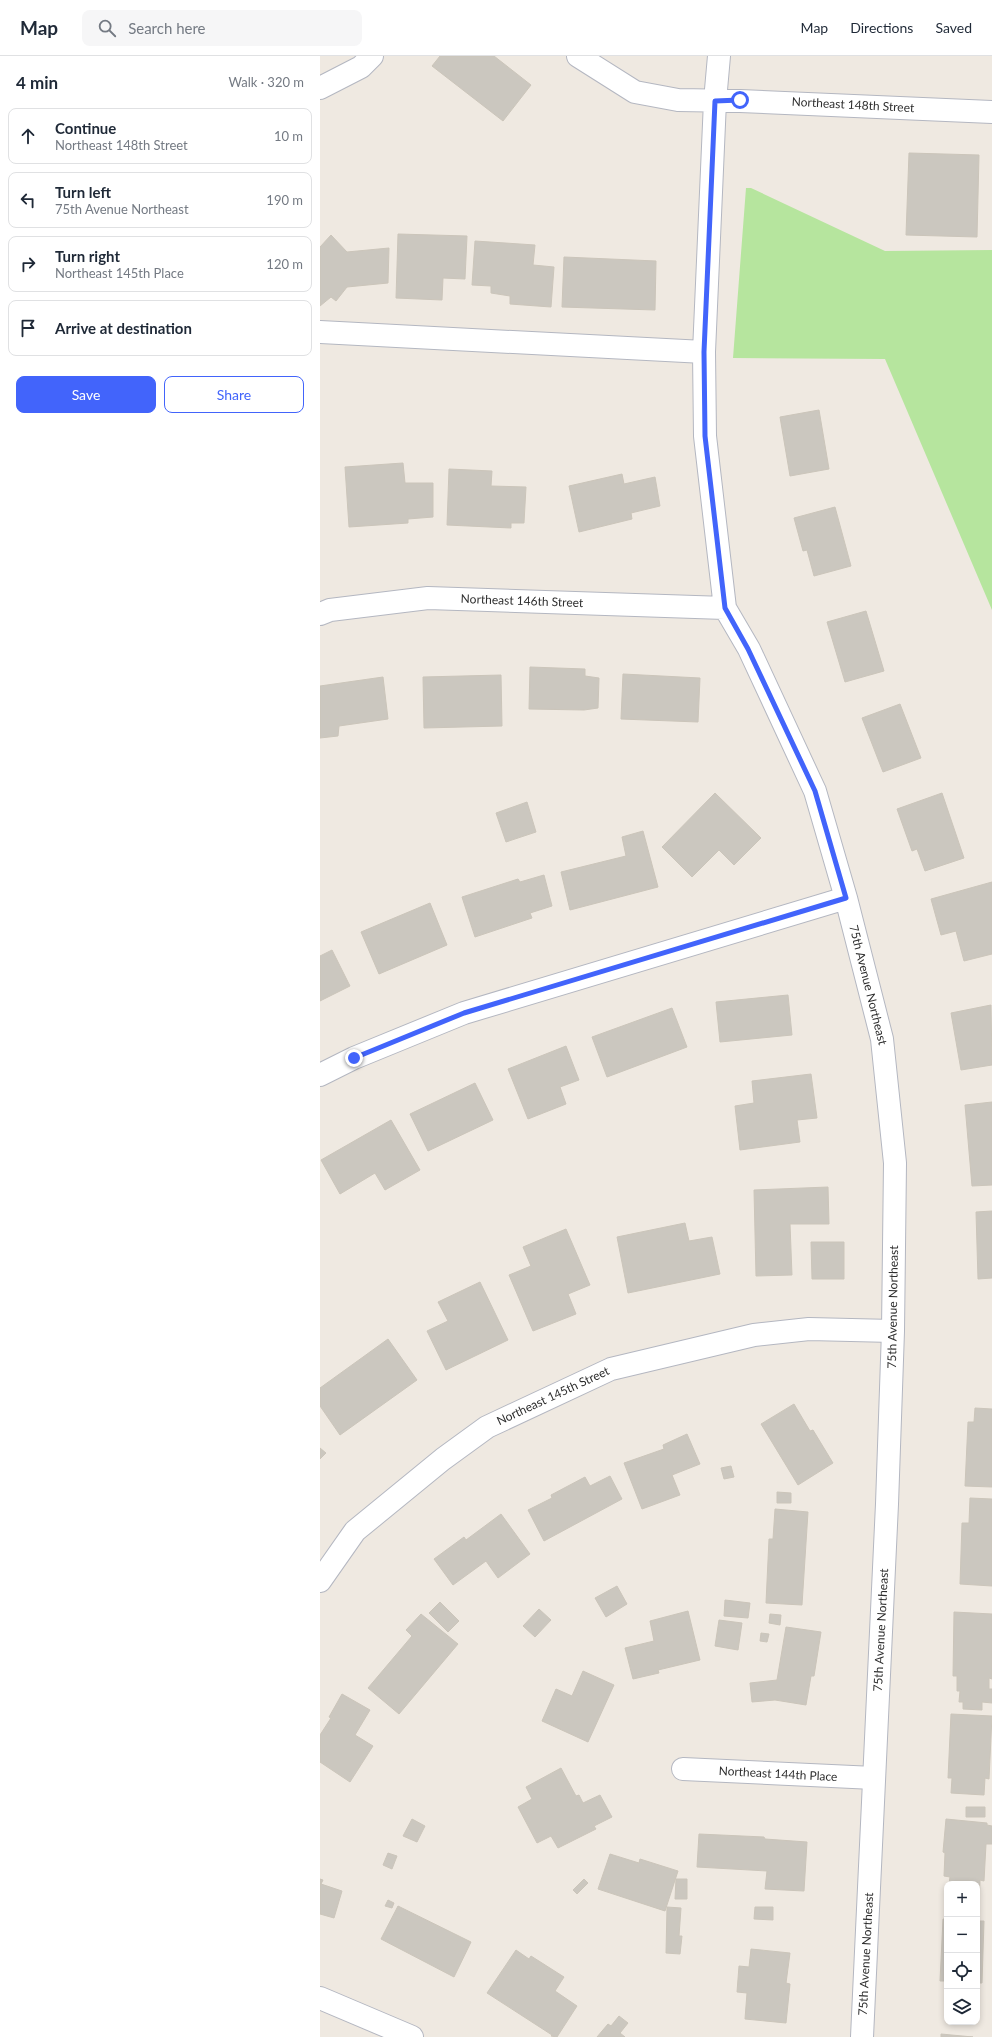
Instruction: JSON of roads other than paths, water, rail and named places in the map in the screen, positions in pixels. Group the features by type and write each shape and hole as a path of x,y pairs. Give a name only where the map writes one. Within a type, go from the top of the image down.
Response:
{"street":[{"path":"320,88 361,67 372,56"},
{"name":"Northeast 148th Street","path":"578,56 635,92 678,100 992,112"},
{"name":"75th Avenue Northeast","path":"719,56 715,101 704,352 705,436 725,608 748,649 815,791 846,898 882,1039 895,1163 893,1331 862,2037"},
{"path":"320,332 704,352"},
{"name":"Northeast 146th Street","path":"320,614 330,610 428,598 725,608"},
{"path":"320,1075 354,1058 464,1013 846,898"},
{"name":"Northeast 145th Street","path":"320,1581 355,1531 443,1459 487,1427 611,1369 754,1335 809,1329 893,1331"},
{"name":"Northeast 144th Place","path":"682,1769 874,1778"},
{"path":"320,1998 412,2037"}]}
